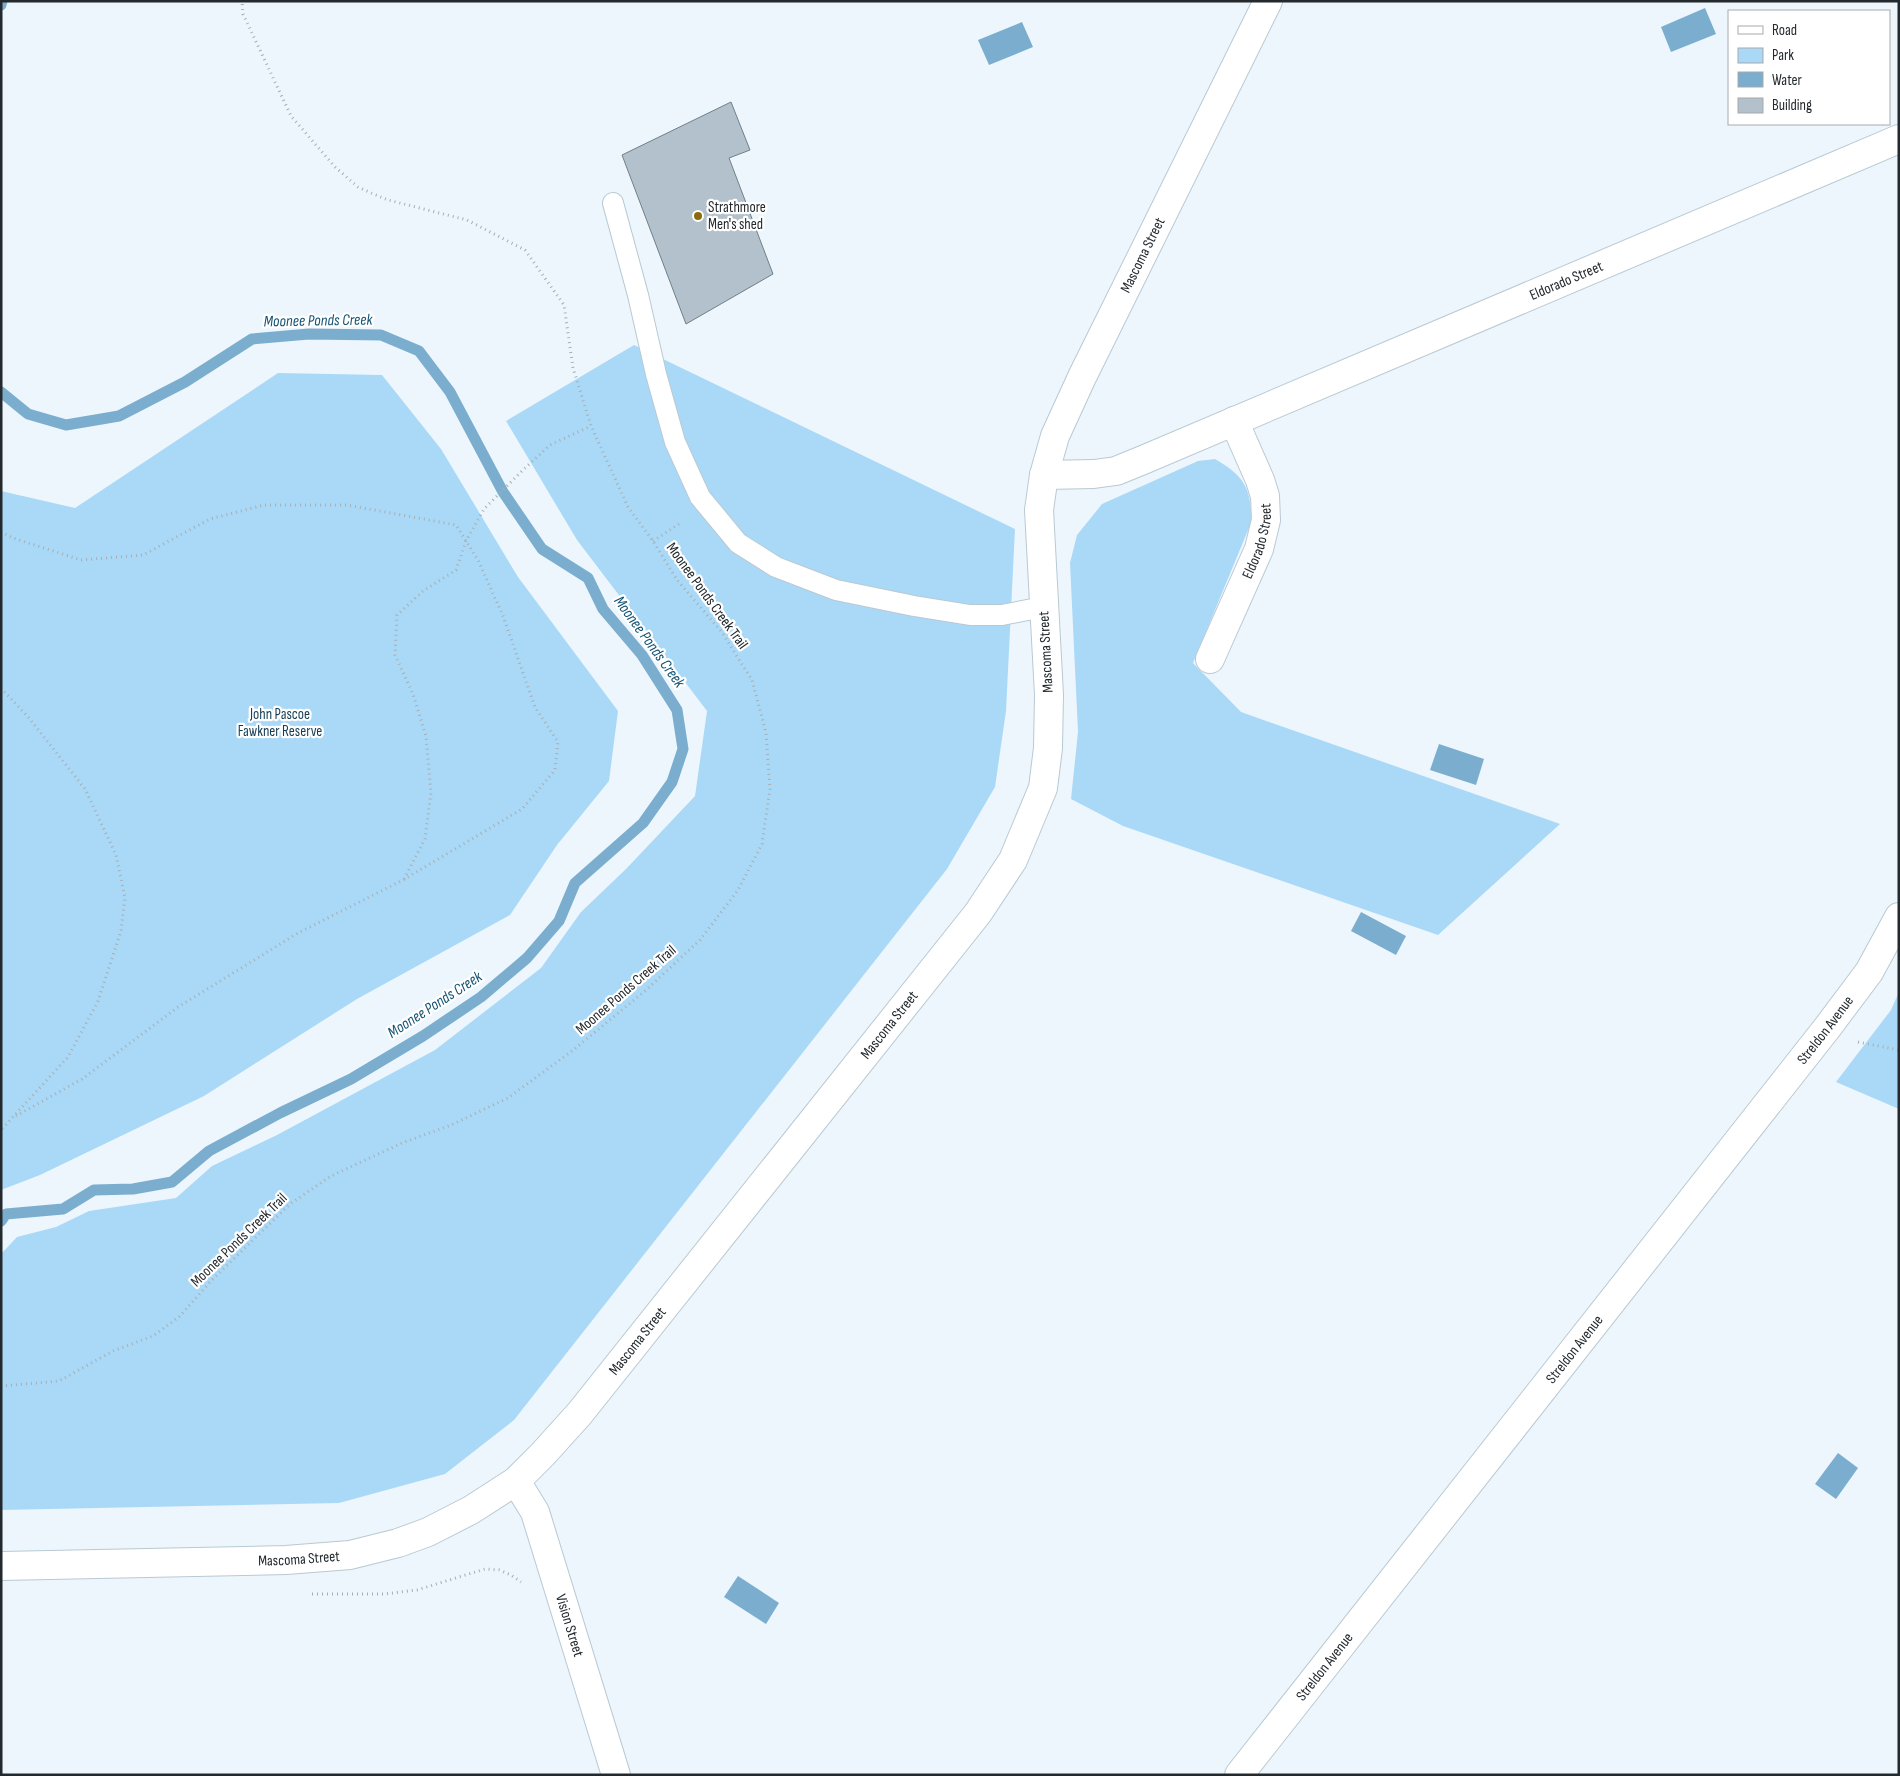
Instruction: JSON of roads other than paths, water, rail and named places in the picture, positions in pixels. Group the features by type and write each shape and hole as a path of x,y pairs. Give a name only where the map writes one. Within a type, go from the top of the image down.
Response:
{"street":[{"name":"Mascoma Street","path":"1,1566 286,1560 350,1555 398,1543 428,1532 471,1510 516,1481 580,1413 978,913 1013,860 1043,788 1048,748 1048,695 1039,510 1044,475 1055,436 1082,377 1268,1"},
{"name":"Eldorado Street","path":"1044,475 1094,474 1116,471 1899,138"},
{"name":"Eldorado Street","path":"1210,659 1258,549 1266,520 1265,496 1260,480 1234,421"},
{"name":"Streldon Avenue","path":"1239,1775 1827,1028 1869,972 1899,917"},
{"name":"Vision Street","path":"516,1481 535,1512 616,1775"}],"lane":[{"path":"613,203 675,442 700,497 738,542 776,567 836,590 904,604 970,614 1002,615 1043,607"}],"water":[{"path":"1705,8 1716,34 1671,52 1661,27"},
{"path":"1022,22 1033,47 989,65 978,40"},
{"path":"1439,744 1484,759 1476,785 1430,770"},
{"path":"1361,912 1406,936 1396,955 1351,931"},
{"path":"1838,1453 1858,1468 1836,1499 1815,1484"},
{"path":"738,1576 779,1603 766,1624 724,1597"}],"waterway":[{"name":"Moonee Ponds Creek","path":"1,5 2,1"},
{"name":"Moonee Ponds Creek","path":"1,392 28,414 66,425 119,416 185,382 252,339 309,334 381,335 419,351 450,392 503,492 542,549 588,578 603,609 642,655 677,710 683,749 672,782 643,823 575,883 559,921 527,958 481,997 423,1036 351,1079 280,1113 209,1151 172,1182 133,1189 94,1190 63,1209 6,1214 1,1221"}],"place":[{"name":"Strathmore Men's shed","path":"698,216"}],"park label":[{"name":"John Pascoe Fawkner Reserve","path":"280,722"}]}
